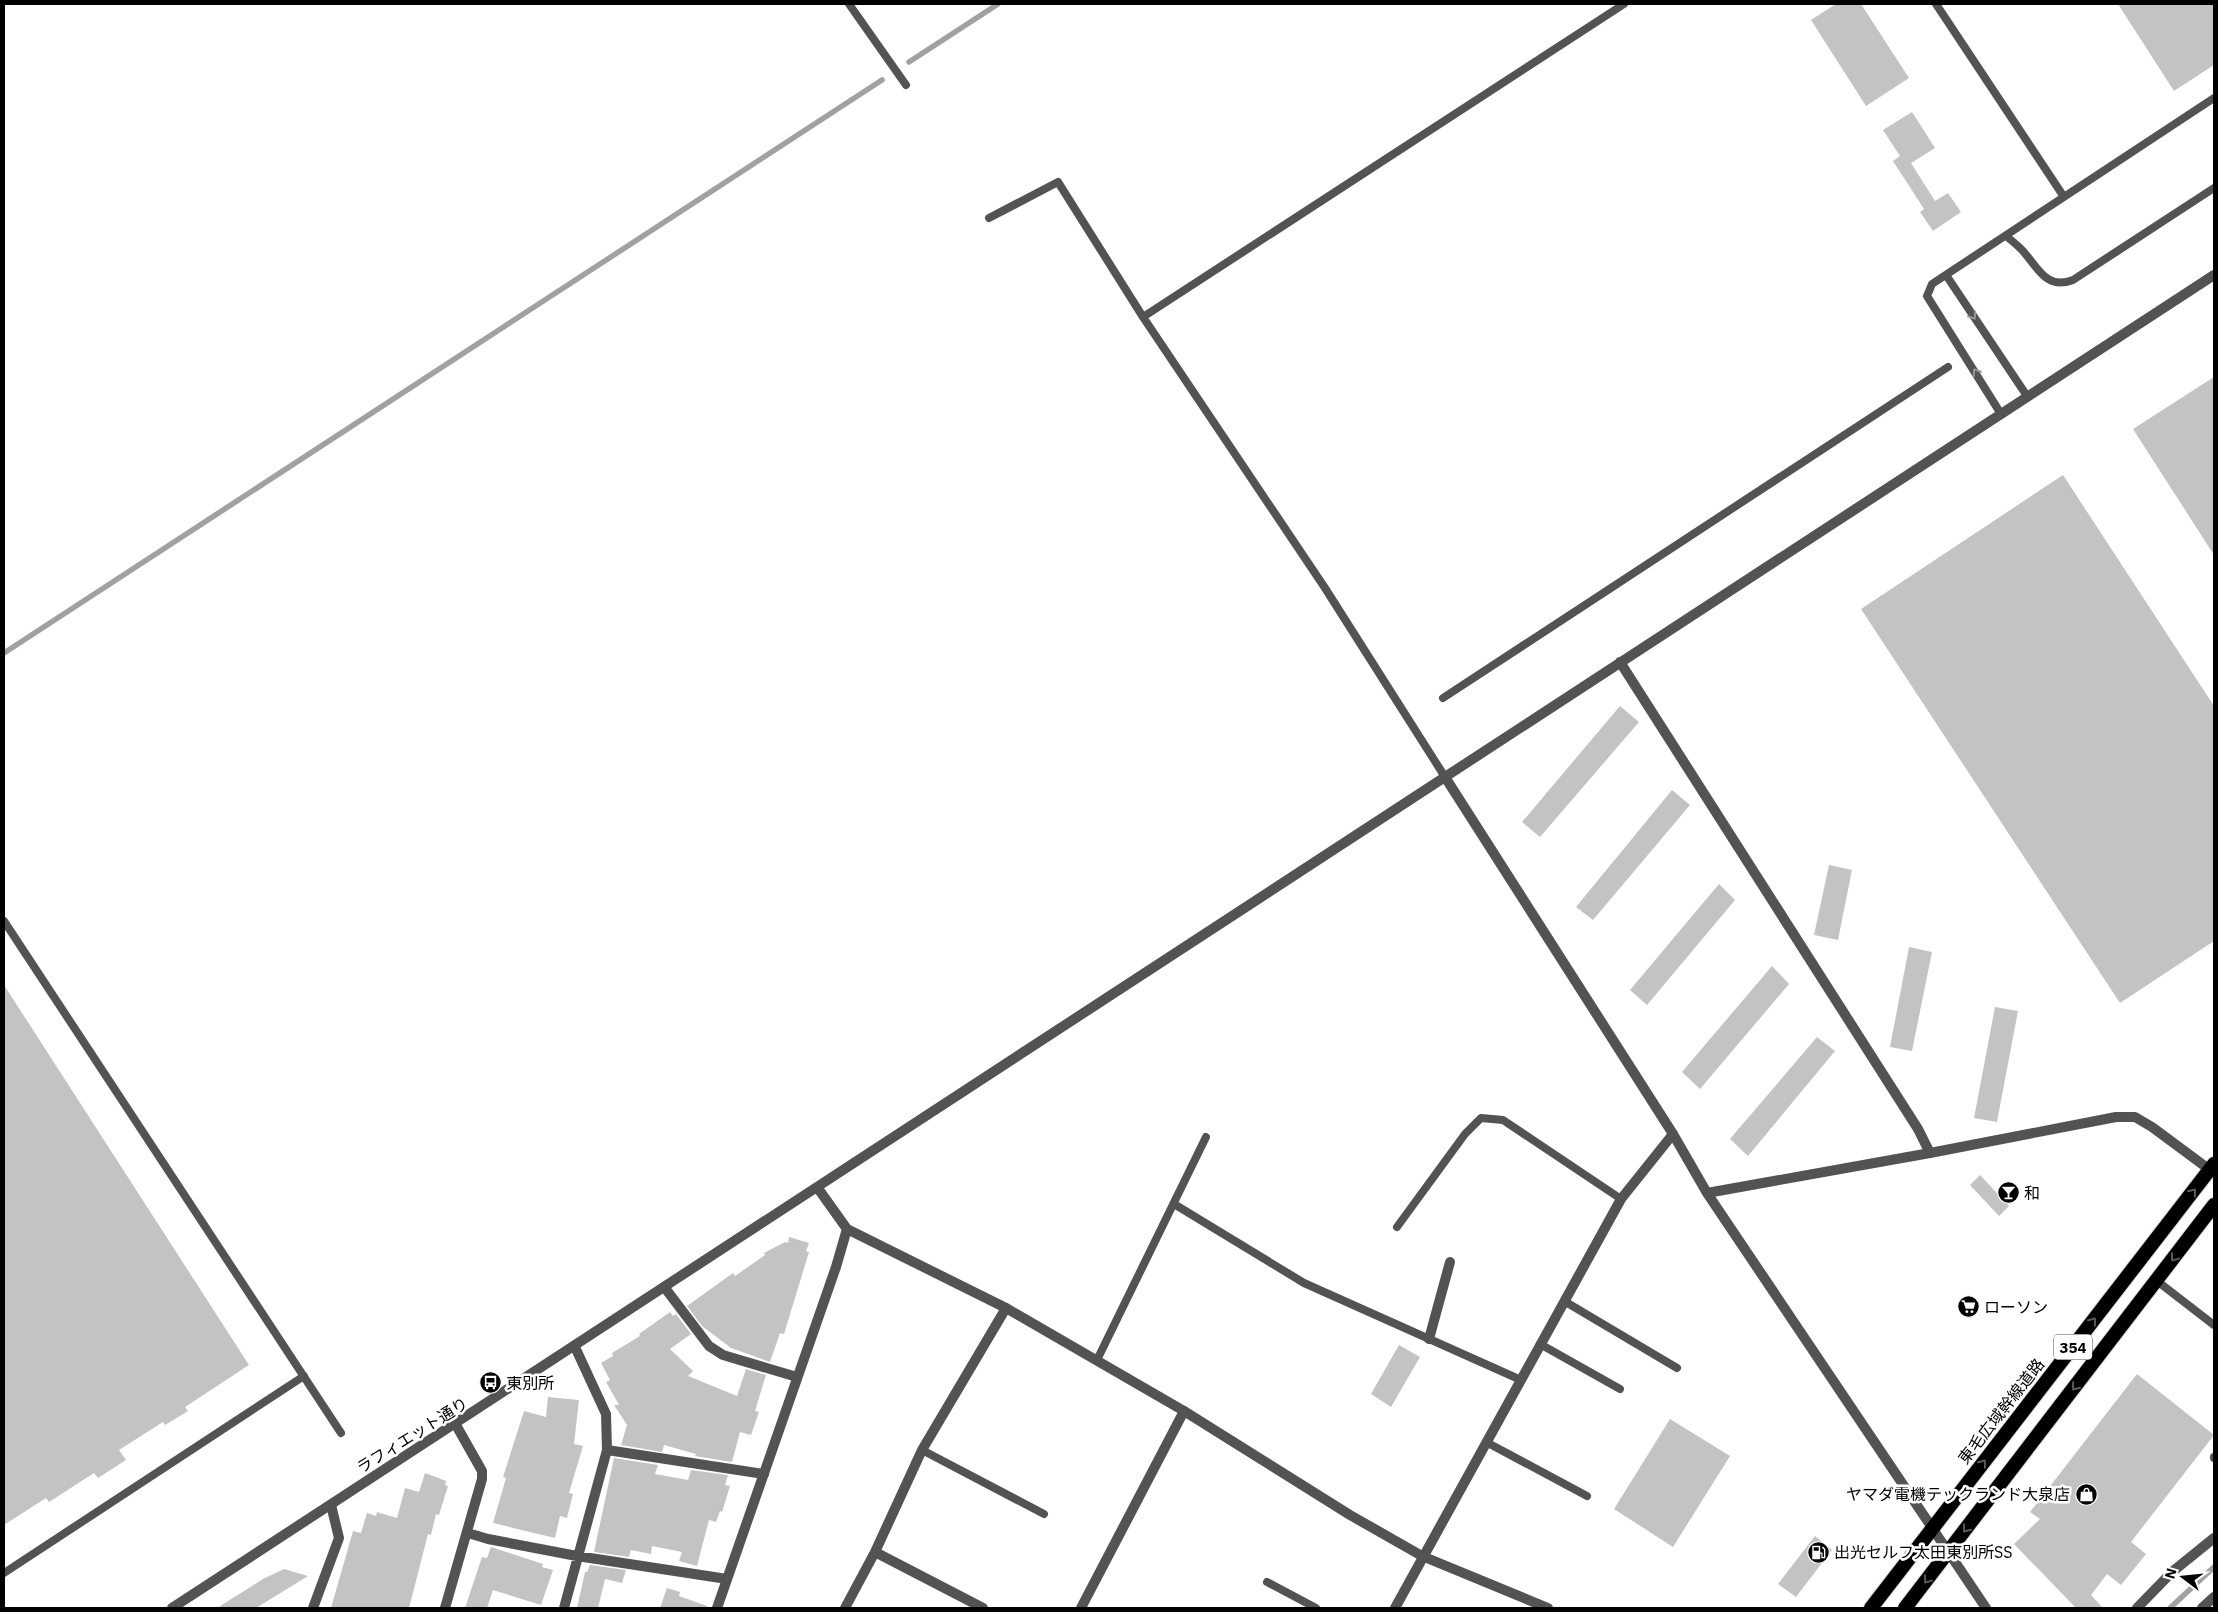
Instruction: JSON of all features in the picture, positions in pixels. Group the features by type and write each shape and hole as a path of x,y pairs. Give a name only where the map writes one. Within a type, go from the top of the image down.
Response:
{"highway":[{"name":"東毛広域幹線道路","path":"1871,1608 2212,1167"},
{"name":"354","path":"1905,1608 2214,1205"}],"street":[{"name":"ラフィエット通り","path":"172,1608 456,1426 817,1187 2214,275"},
{"path":"1620,662 1913,1121 1930,1154"},
{"path":"1445,777 1707,1192 1931,1529 1986,1608"},
{"path":"1707,1192 1930,1154 2116,1117 2134,1117 2212,1167"},
{"path":"1395,1608 1422,1556 1621,1199 1672,1134"},
{"path":"817,1187 847,1229 1006,1308 1184,1411 1350,1515 1422,1556 1548,1608"},
{"path":"717,1608 836,1267 847,1229"},
{"path":"1429,1339 1450,1262"},
{"path":"665,1288 709,1346 723,1355 797,1377"},
{"path":"844,1608 876,1552 922,1450 1006,1308"},
{"path":"564,1608 607,1450 606,1414 575,1347"},
{"path":"1081,1608 1184,1411"},
{"path":"445,1608 482,1480 482,1471 456,1426"},
{"path":"607,1450 764,1474"},
{"path":"313,1608 339,1538 331,1505"},
{"path":"468,1533 488,1539 577,1556 727,1579"},
{"path":"2136,1608 2172,1572 2214,1538"},
{"path":"876,1552 983,1608"},
{"path":"2202,1608 2214,1597"}],"lane":[{"path":"849,4 906,86"},
{"path":"1143,317 1624,4"},
{"path":"1936,4 2064,197"},
{"path":"2001,414 1927,296 1932,284 2214,98"},
{"path":"989,218 1058,182 1143,317 1326,588 1445,777"},
{"path":"2006,236 2021,249 2038,272 2051,281 2063,284 2073,280 2214,188"},
{"path":"1946,275 2027,396"},
{"path":"1443,698 1948,367"},
{"path":"4,921 341,1433"},
{"path":"1397,1227 1465,1134 1481,1118 1502,1120 1621,1199"},
{"path":"1097,1360 1206,1137"},
{"path":"1174,1204 1304,1283 1521,1380"},
{"path":"2157,1281 2214,1325"},
{"path":"1564,1301 1677,1368"},
{"path":"1540,1344 1620,1389"},
{"path":"4,1573 304,1376"},
{"path":"1486,1442 1587,1496"},
{"path":"922,1450 1044,1514"},
{"path":"1267,1582 1316,1608"}],"building":[{"path":"1836,4 1861,4 1909,78 1866,106 1811,20"},
{"path":"2118,4 2214,4 2214,65 2174,91"},
{"path":"1912,112 1935,148 1911,163 1935,201 1948,193 1961,212 1933,231 1920,212 1924,209 1893,161 1900,156 1883,130"},
{"path":"2214,377 2214,555 2133,429"},
{"path":"2063,475 2214,706 2214,941 2120,1003 1861,609"},
{"path":"1620,706 1639,722 1540,837 1522,822"},
{"path":"1672,790 1690,805 1593,920 1576,907"},
{"path":"1829,865 1852,870 1838,940 1814,935"},
{"path":"1719,884 1735,900 1647,1005 1630,990"},
{"path":"1909,947 1932,952 1912,1051 1890,1047"},
{"path":"1772,966 1789,984 1700,1089 1682,1072"},
{"path":"4,985 249,1365 185,1407 188,1411 165,1425 163,1422 119,1450 126,1460 98,1478 94,1473 49,1502 46,1498 4,1525"},
{"path":"1995,1007 2018,1011 1997,1122 1974,1118"},
{"path":"1817,1037 1835,1051 1748,1156 1730,1139"},
{"path":"1980,1175 2009,1206 1999,1216 1970,1185"},
{"path":"789,1237 809,1243 806,1251 809,1252 784,1334 780,1333 770,1362 731,1348 702,1326 687,1306 733,1273 735,1276 765,1255 764,1253 785,1242 788,1243"},
{"path":"670,1312 673,1316 676,1314 691,1334 670,1349 693,1371 688,1376 737,1396 746,1369 766,1375 755,1411 759,1412 751,1435 740,1432 732,1462 695,1456 696,1454 664,1445 662,1452 621,1445 627,1425 614,1405 619,1405 606,1382 610,1380 601,1363 613,1356 612,1353 640,1336 639,1334"},
{"path":"1399,1345 1420,1357 1391,1407 1371,1394"},
{"path":"2137,1374 2214,1435 2131,1542 2146,1554 2121,1585 2107,1574 2091,1595 2103,1608 2076,1608 2014,1544 2040,1519 2030,1512"},
{"path":"548,1397 579,1400 574,1444 583,1446 569,1493 573,1494 567,1518 560,1516 555,1538 493,1523 506,1478 503,1477 524,1411 546,1417"},
{"path":"1670,1419 1730,1456 1673,1547 1614,1509"},
{"path":"614,1458 658,1465 655,1474 688,1480 691,1470 728,1475 725,1485 730,1486 722,1512 720,1511 716,1522 709,1520 697,1566 679,1561 682,1552 652,1546 651,1554 631,1550 629,1557 594,1552"},
{"path":"425,1473 446,1481 445,1485 448,1486 439,1515 436,1514 431,1535 428,1534 409,1608 331,1608 353,1531 361,1533 367,1513 376,1516 377,1512 397,1518 405,1488 419,1492"},
{"path":"1815,1536 1832,1550 1796,1597 1778,1584"},
{"path":"491,1547 543,1564 542,1567 553,1570 541,1605 493,1590 487,1608 465,1608 482,1557 487,1558"},
{"path":"590,1565 626,1570 622,1583 605,1579 598,1608 577,1608 585,1572 587,1572"},
{"path":"284,1569 308,1576 256,1608 217,1608 263,1579"},
{"path":"667,1588 680,1592 679,1596 707,1606 707,1608 660,1608"}],"waterway":[{"path":"909,62 998,4"},
{"path":"4,653 882,80"},
{"path":"2170,1608 2214,1567"}],"place":[{"name":"和","path":"2008,1193"},
{"name":"ローソン","path":"1968,1307"},
{"name":"東別所","path":"490,1383"},
{"name":"ヤマダ電機テックランド大泉店","path":"2086,1494"},
{"name":"出光セルフ太田東別所SS","path":"1818,1552"}]}
